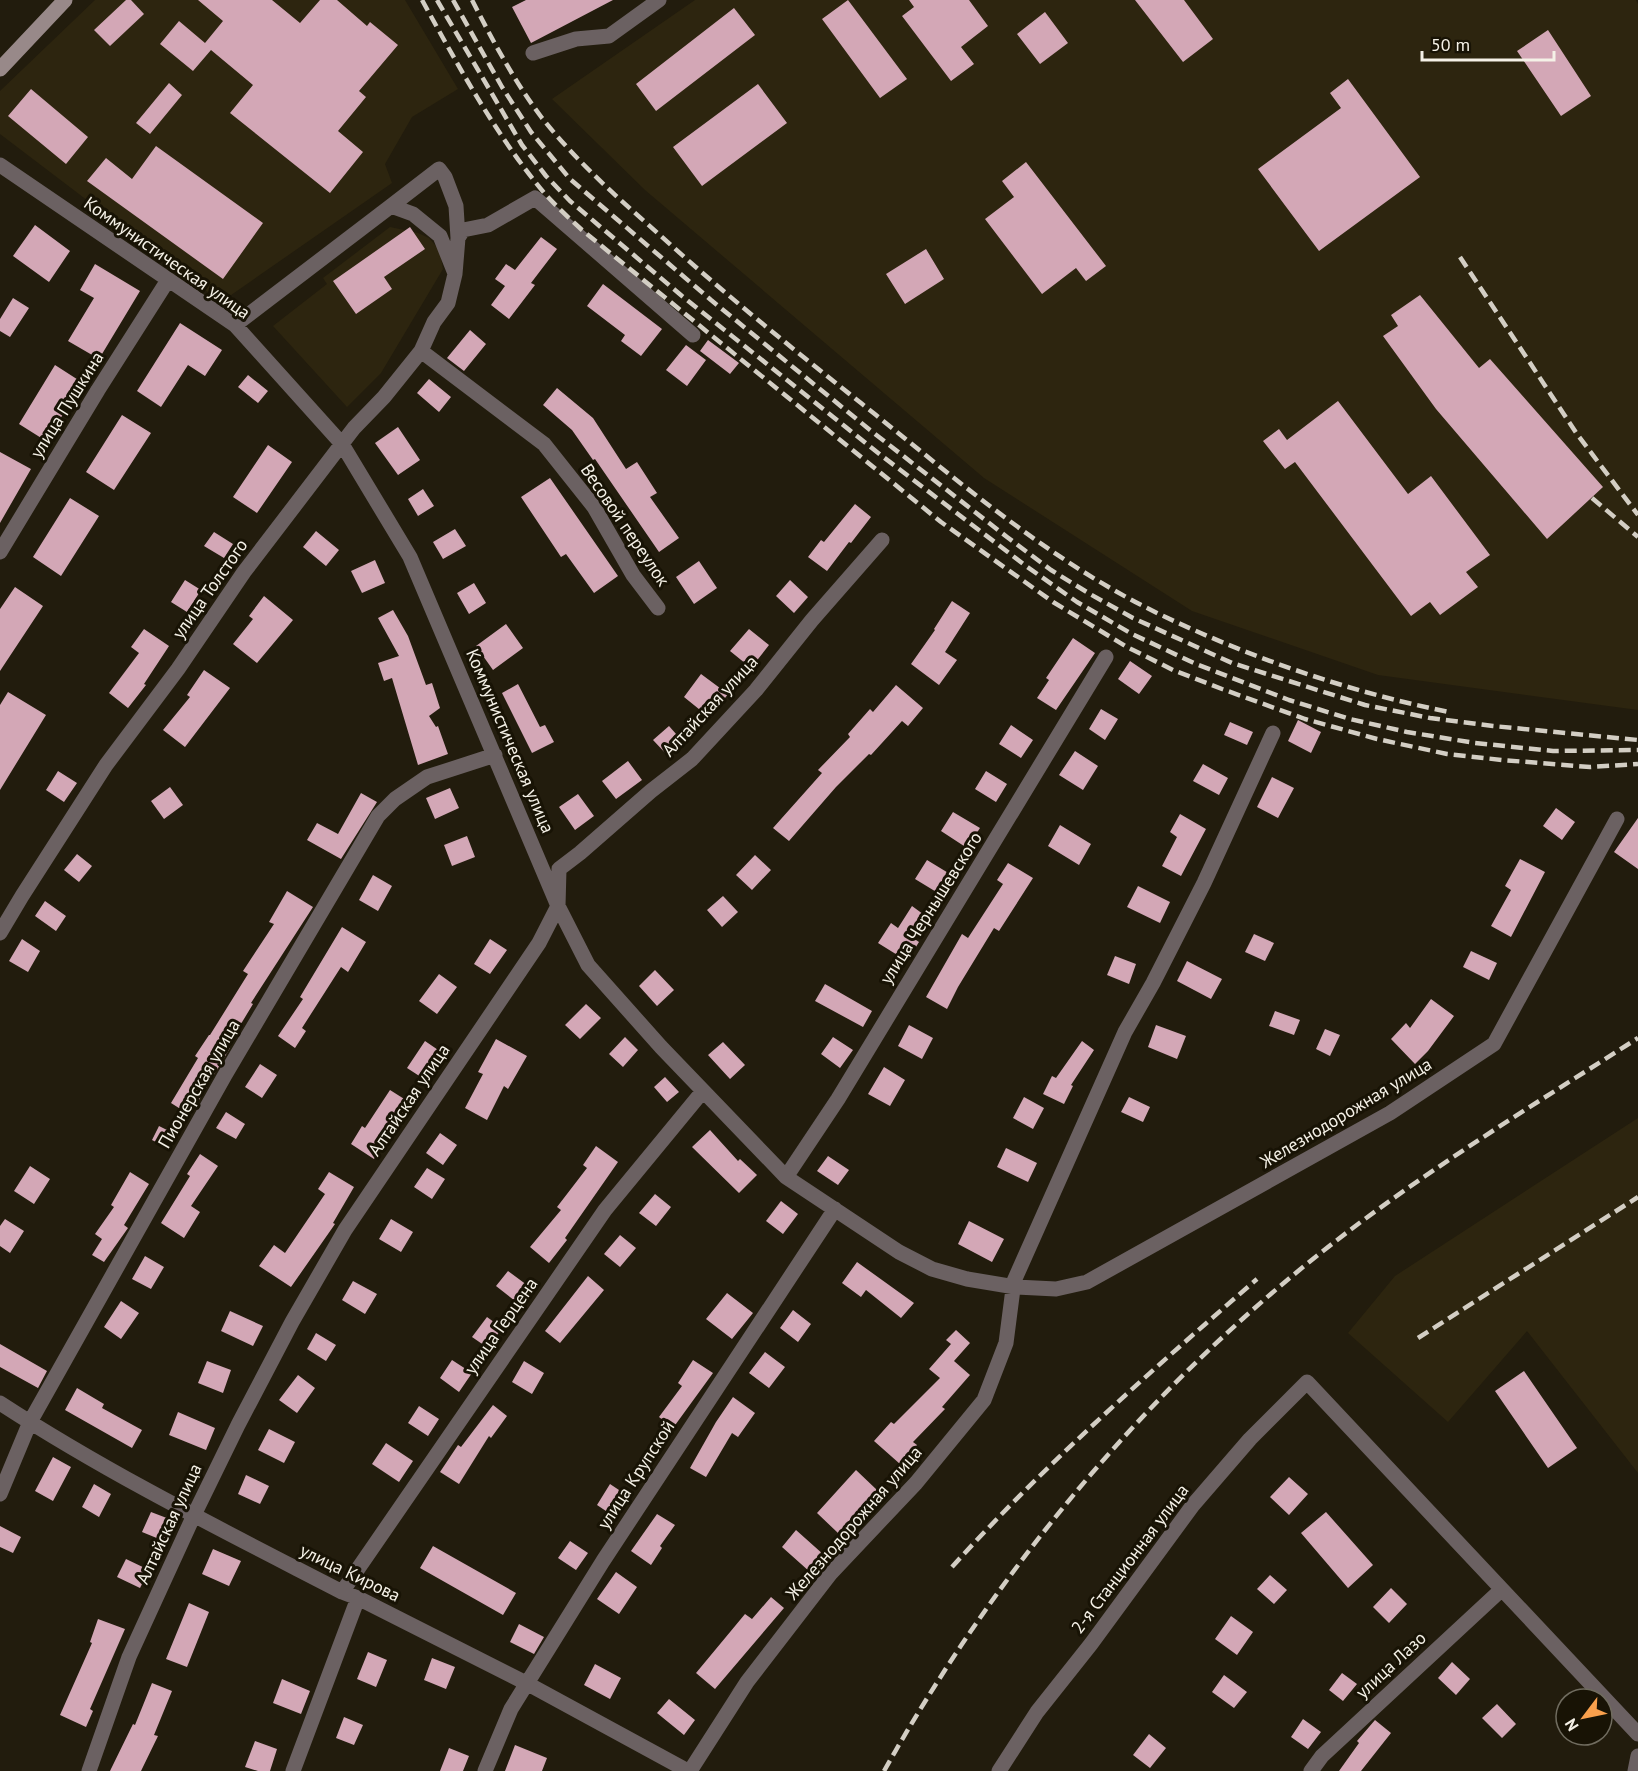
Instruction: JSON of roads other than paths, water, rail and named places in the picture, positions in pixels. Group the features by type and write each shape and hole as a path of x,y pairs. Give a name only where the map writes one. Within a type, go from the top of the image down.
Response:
{"main road":[{"path":"0,69 65,0"}],"street":[{"path":"533,53 576,39 609,36 659,0"},
{"name":"Коммунистическая улица","path":"0,165 235,325 342,444 410,557 558,906 588,965 703,1091 786,1177 898,1252 932,1269 967,1279 1015,1287"},
{"name":"улица Толстого","path":"0,933 106,765 178,669 244,572 354,428 384,397 421,351 434,322 448,303 455,274 458,237 456,206 446,177 439,169 391,206"},
{"path":"458,237 463,230 488,225 535,198 693,335"},
{"path":"235,325 391,206 413,214 440,236 455,274"},
{"name":"улица Пушкина","path":"0,552 168,279"},
{"name":"Весовой переулок","path":"421,351 544,444 594,507 633,575 658,608"},
{"name":"Алтайская улица","path":"89,1771 129,1657 194,1515 292,1322 345,1230 539,943 558,906 560,869 692,759 756,690 812,620 882,540"},
{"name":"улица Чернышевского","path":"786,1177 838,1099 1106,657"},
{"name":"Железнодорожная улица","path":"689,1771 747,1682 831,1573 916,1483 984,1400 1006,1343 1014,1281 1125,1032 1204,884 1273,734"},
{"name":"Пионерская улица","path":"0,1494 30,1422 225,1076 378,816 395,799 427,777 495,755"},
{"name":"Железнодорожная улица","path":"1015,1287 1056,1289 1087,1282 1390,1113 1494,1044 1617,819"},
{"name":"улица Герцена","path":"342,1592 605,1210 703,1091"},
{"name":"улица Крупской","path":"485,1771 511,1709 603,1561 835,1209"},
{"name":"2-я Станционная улица","path":"999,1771 1037,1712 1091,1644 1192,1505 1250,1439 1307,1382 1500,1590"},
{"name":"улица Кирова","path":"0,1402 30,1422 194,1515 342,1592 528,1684 689,1771"},
{"path":"1500,1590 1638,1734"},
{"name":"улица Лазо","path":"1311,1771 1322,1756 1500,1590"},
{"path":"293,1771 358,1598"},
{"path":"1635,1771 1638,1756"}],"railway":[{"path":"422,0 464,76 495,125 546,195 564,213 941,522 1053,602 1127,647 1173,670 1305,719 1377,739 1447,754 1502,760 1590,767 1638,764"},
{"path":"437,0 522,145 546,176 570,201 682,296 882,456 1077,602 1132,634 1196,664 1289,700 1350,719 1407,732 1475,743 1553,751 1638,750"},
{"path":"453,0 502,87 531,132 570,179 711,300 870,430 1051,570 1133,618 1232,663 1365,705 1430,718 1638,740"},
{"path":"472,0 522,90 555,134 599,180 740,305 942,469 1010,521 1117,592 1226,644 1337,683 1449,712"},
{"path":"1460,257 1577,434 1638,515"},
{"path":"1592,498 1638,537"},
{"path":"884,1771 928,1697 1025,1556 1078,1490 1135,1425 1194,1364 1257,1306 1361,1222 1478,1140 1638,1038"},
{"path":"1418,1338 1638,1197"},
{"path":"952,1567 1062,1454 1257,1279"}]}
